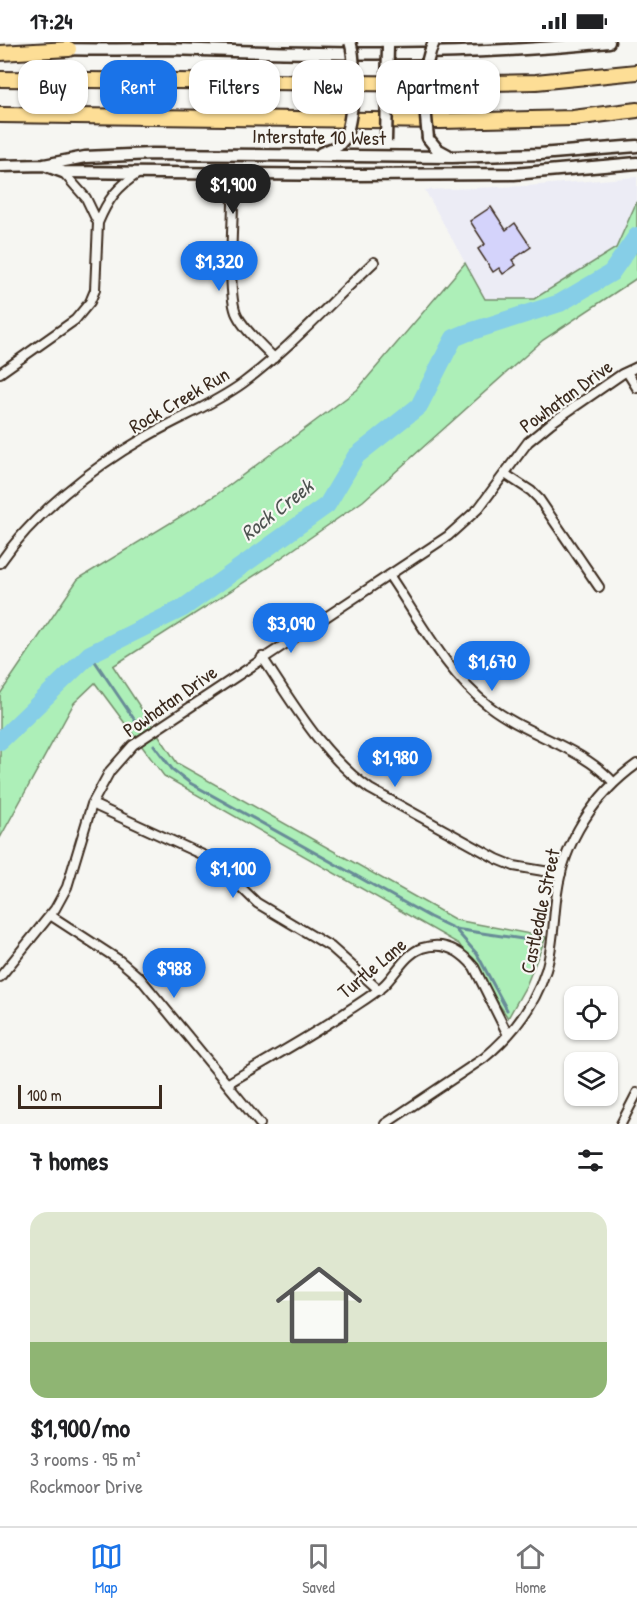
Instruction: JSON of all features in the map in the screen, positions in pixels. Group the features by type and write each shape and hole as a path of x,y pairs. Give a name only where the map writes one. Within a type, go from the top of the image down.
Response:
{"highway":[{"path":"0,53 69,49"},
{"path":"0,79 438,84 536,82 637,72"},
{"path":"0,115 441,121 573,118 637,110"}],"main road":[{"path":"318,154 338,146 344,140 349,128 353,63 350,42"},
{"path":"434,42 426,62 425,110 428,138 437,149 452,157"},
{"path":"0,48 244,53 477,53 609,42"},
{"path":"386,156 388,44"},
{"name":"Interstate 10 West","path":"0,166 44,165 85,157 152,154 452,157 540,154 637,146"},
{"path":"44,165 63,172 514,174 637,163"}],"street":[{"path":"63,172 86,198 98,223"},
{"path":"0,373 65,329 90,302 95,290 97,273 98,223 112,195 139,173"},
{"path":"212,174 230,195 233,202 232,293 234,309 238,318 274,358"},
{"path":"233,202 255,174"},
{"name":"Rock Creek Run","path":"0,563 38,518 74,486 142,439 241,384 274,358 374,262"},
{"name":"Powhatan Drive","path":"0,977 50,915 67,887 92,804 110,771 133,745 262,657 448,536 486,501 528,442 637,367"},
{"path":"627,372 637,388"},
{"path":"504,474 531,491 539,499 599,587"},
{"path":"389,575 453,671 477,697 506,717 596,765 614,783"},
{"path":"262,657 314,735 334,759 370,789 497,859 514,866 561,874"},
{"name":"Castledale Street","path":"385,1124 484,1058 508,1035 531,1004 546,969 553,941 561,874 578,829 599,799 637,764"},
{"path":"92,804 205,856 218,865 257,903 331,947 379,990"},
{"path":"50,915 119,960 140,978 260,1124"},
{"name":"Turtle Lane","path":"227,1084 330,1023 379,990 410,955 420,949 442,946 462,954 474,967 508,1035"},
{"path":"621,1124 637,1093"}],"shaded area":[{"path":"637,177 637,201 616,248 534,299 485,299 425,190 526,186"}],"green space":[{"path":"637,201 637,278 543,340 363,501 268,567 113,666 177,763 456,920 546,937 526,986 508,1018 459,944 164,776 95,683 74,703 0,838 0,694 78,579 216,495 357,390 465,263 485,299 534,299 616,248"}],"building":[{"path":"491,207 506,230 515,223 531,247 512,260 516,265 503,274 499,268 493,272 478,249 485,244 470,221"}],"waterway":[{"name":"Rock Creek","path":"0,741 90,654 183,608 327,505 356,456 419,406 454,338 560,303 611,273 637,236"},
{"path":"90,654 136,722"},
{"path":"154,745 172,769 190,783 430,917 455,929 536,941"},
{"path":"455,929 477,954 507,1010"}]}
